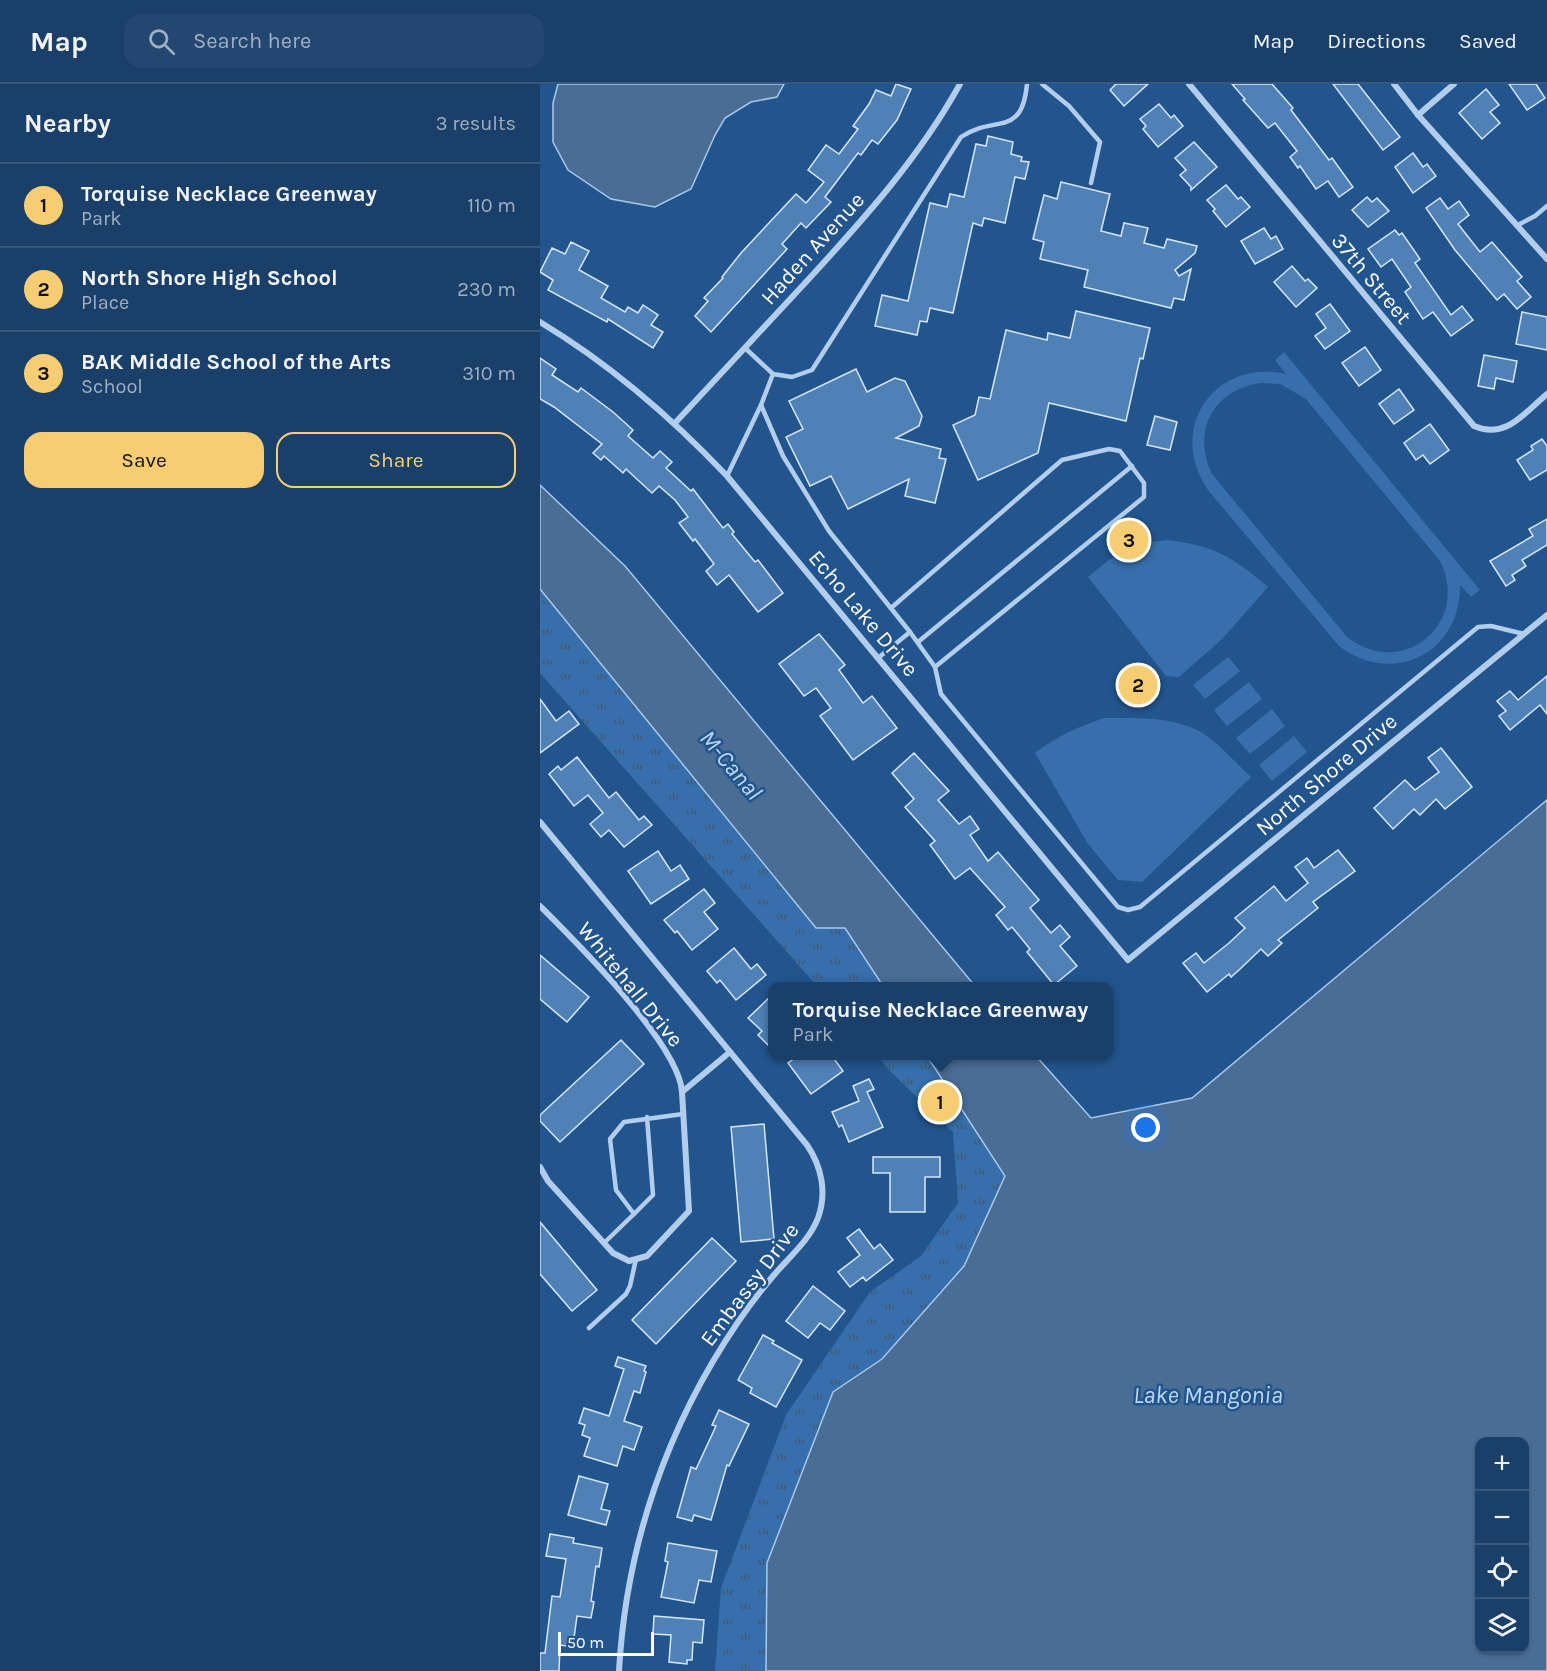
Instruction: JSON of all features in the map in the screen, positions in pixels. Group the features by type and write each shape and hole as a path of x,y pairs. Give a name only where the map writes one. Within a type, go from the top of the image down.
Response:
{"street":[{"name":"Haden Avenue","path":"675,423 865,218 897,179 960,84"},
{"name":"37th Street","path":"1189,84 1474,426 1492,431 1502,429 1547,394"},
{"path":"1394,84 1418,115 1547,259"},
{"path":"1418,115 1454,84"},
{"name":"Echo Lake Drive","path":"540,322 597,359 636,389 675,423 727,476 1128,960"},
{"name":"North Shore Drive","path":"1128,960 1547,615"},
{"name":"Embassy Drive","path":"540,822 812,1153 822,1179 822,1201 813,1229 745,1312 720,1349 678,1427 661,1468 635,1553 626,1602 619,1671"},
{"name":"Whitehall Drive","path":"540,906 593,959 650,1029 681,1080 689,1211 647,1256 636,1259"},
{"path":"682,1092 730,1052"},
{"path":"540,1167 548,1181 613,1253 629,1261 636,1259"}],"lane":[{"path":"745,348 773,374 792,377 812,370 961,137 972,130 1011,121 1022,111 1027,84"},
{"path":"1042,84 1069,106 1100,142 1091,183"},
{"path":"1518,225 1547,206"},
{"path":"727,476 761,405 773,374"},
{"path":"761,405 783,456 828,531 918,642 935,667 941,693 1118,907 1128,910 1140,907 1478,627 1491,626 1524,634"},
{"path":"891,608 1062,460 1109,449 1120,451 1132,466 1144,483 1144,496 935,667"},
{"path":"918,642 1132,466"},
{"path":"878,658 910,632"},
{"path":"634,1214 616,1190 610,1139 624,1122 683,1114"},
{"path":"604,1243 653,1195 647,1118"},
{"path":"589,1328 626,1294 636,1259"}],"green space":[{"path":"1284,352 1480,590 1471,597 1460,585 1457,609 1449,629 1436,645 1420,656 1401,663 1381,663 1360,658 1339,646 1208,490 1196,467 1192,444 1195,422 1204,403 1219,388 1238,377 1260,372 1286,374 1275,360","holes":["1261,383 1280,384 1305,398 1440,561 1447,584 1446,606 1439,624 1426,639 1409,648 1389,652 1368,649 1347,637 1212,474 1206,458 1204,442 1206,428 1219,403 1245,387"]},
{"path":"1168,540 1199,546 1223,554 1268,587 1222,639 1179,677 1166,676 1088,577 1110,559 1144,543"},
{"path":"540,589 816,928 845,928 880,982 813,982 540,673"},
{"path":"1228,657 1240,671 1205,699 1193,685"},
{"path":"1249,682 1262,699 1227,726 1214,710"},
{"path":"1272,709 1285,726 1250,754 1236,738"},
{"path":"1104,718 1154,719 1190,727 1213,741 1251,777 1142,882 1118,880 1088,844 1035,753 1068,732"},
{"path":"1294,736 1307,752 1272,781 1259,765"},
{"path":"881,1060 930,1060 1005,1176 964,1266 882,1360 833,1392 767,1563 766,1671 715,1671 721,1588 786,1415 870,1292 921,1256 958,1203 953,1132"}],"water":[{"path":"558,84 784,84 777,97 751,102 725,118 691,189 655,207 611,199 568,170 553,142 553,103"},
{"name":"M-Canal","path":"540,485 625,566 972,982 880,982 845,928 816,928 540,589"},
{"name":"Lake Mangonia","path":"1547,800 1547,1671 766,1671 767,1563 833,1392 882,1359 964,1266 1005,1176 930,1060 1040,1060 1091,1118 1192,1098"}],"building":[{"path":"896,84 911,89 897,120 878,144 872,140 861,155 858,153 825,197 831,202 806,228 801,223 782,244 787,249 711,332 695,316 708,301 704,298 723,278 741,253 796,194 806,203 824,182 808,170 826,145 839,154 858,129 853,126 876,90 891,96"},
{"path":"1116,84 1148,84 1124,106 1110,90"},
{"path":"1232,84 1272,84 1293,108 1291,110 1329,160 1332,158 1353,187 1339,197 1328,181 1316,189 1300,166 1298,168 1290,157 1297,151 1275,123 1268,128"},
{"path":"1333,84 1358,84 1400,137 1383,150"},
{"path":"1509,84 1536,84 1545,98 1527,110"},
{"path":"1486,89 1499,105 1490,112 1500,123 1482,139 1459,113"},
{"path":"1159,104 1171,118 1174,115 1183,126 1158,147 1143,129 1146,126 1140,119"},
{"path":"988,136 1013,142 1011,154 1022,157 1021,161 1029,162 1025,179 1015,177 1005,223 984,218 982,226 973,223 953,313 930,308 927,322 920,321 917,335 875,326 882,295 908,301 930,203 947,207 950,194 964,197 976,144 986,146"},
{"path":"1194,142 1217,167 1191,190 1180,175 1186,170 1175,158"},
{"path":"1413,153 1423,167 1427,164 1436,176 1413,193 1395,167"},
{"path":"1061,182 1110,194 1101,231 1121,236 1124,223 1148,228 1144,243 1164,248 1167,239 1197,246 1195,253 1175,270 1179,276 1191,269 1184,300 1174,298 1171,308 1084,287 1088,270 1040,259 1044,242 1033,239 1044,195 1057,199"},
{"path":"1226,185 1238,199 1241,197 1250,207 1226,227 1207,200"},
{"path":"1367,197 1372,202 1377,198 1389,211 1368,227 1352,210"},
{"path":"1440,198 1448,209 1459,201 1469,215 1458,224 1480,252 1492,242 1522,277 1517,281 1531,297 1517,309 1504,294 1497,300 1455,250 1426,208"},
{"path":"1264,228 1271,239 1276,236 1283,249 1255,264 1241,241"},
{"path":"1395,230 1399,235 1402,233 1420,259 1415,263 1451,315 1462,306 1473,320 1451,336 1433,312 1423,319 1405,292 1411,287 1392,259 1381,267 1368,249"},
{"path":"571,242 589,251 579,270 608,286 601,298 625,312 628,307 638,313 643,305 658,315 651,325 663,332 653,348 608,319 607,322 548,290 553,280 540,272 552,248 565,254"},
{"path":"1292,266 1305,281 1308,279 1317,288 1296,307 1274,282"},
{"path":"1330,304 1350,331 1325,349 1315,336 1326,328 1316,314"},
{"path":"1076,311 1150,328 1143,359 1140,358 1126,421 1049,403 1038,453 978,480 953,425 975,415 979,397 990,399 1006,330 1047,340 1048,333 1070,338"},
{"path":"1522,312 1547,317 1547,350 1516,344"},
{"path":"1365,347 1381,370 1359,386 1342,363"},
{"path":"1484,355 1517,361 1513,382 1496,378 1494,389 1478,386"},
{"path":"540,358 556,369 552,375 578,392 581,388 613,412 633,430 628,436 653,458 660,451 672,462 666,468 691,491 693,489 723,528 728,524 734,532 732,534 755,562 758,560 783,593 758,612 729,575 717,585 706,571 714,564 679,523 688,517 675,500 659,486 652,493 626,469 623,473 604,456 601,460 593,453 602,444 540,399"},
{"path":"856,369 867,392 895,378 905,381 922,416 919,426 896,438 941,449 939,458 946,459 935,503 905,496 909,479 848,509 831,476 810,486 786,437 803,429 789,401"},
{"path":"1399,389 1414,410 1394,424 1379,404"},
{"path":"1155,416 1177,422 1170,450 1147,445"},
{"path":"1430,424 1449,450 1430,464 1423,455 1416,460 1404,443"},
{"path":"1542,439 1547,446 1547,470 1530,480 1517,460 1533,450 1531,446"},
{"path":"1547,519 1547,545 1522,560 1526,566 1512,575 1515,580 1506,586 1490,561 1533,536 1529,529"},
{"path":"819,634 845,665 839,670 863,703 872,696 897,728 853,760 820,716 831,708 816,688 804,696 779,664"},
{"path":"1547,676 1547,714 1540,705 1510,730 1499,716 1506,711 1497,701 1510,691 1518,700"},
{"path":"540,699 556,721 569,711 579,724 540,753"},
{"path":"1441,748 1472,787 1445,809 1436,799 1420,815 1414,809 1393,829 1374,808 1405,780 1415,790 1439,772 1428,758"},
{"path":"914,753 949,791 938,800 959,824 970,816 979,829 970,835 988,861 998,852 1039,900 1030,908 1051,933 1060,925 1070,937 1060,946 1077,966 1058,982 1052,982 1027,952 1030,949 1012,927 1008,930 996,915 1005,907 970,868 955,879 930,845 935,841 905,807 914,799 892,773"},
{"path":"577,757 609,798 616,792 639,820 644,816 652,825 624,847 609,830 601,837 590,824 603,813 588,795 574,806 549,774 558,766 561,770"},
{"path":"1338,850 1355,871 1313,902 1318,908 1278,940 1282,943 1268,956 1261,949 1231,977 1229,974 1207,992 1183,963 1196,953 1204,963 1245,928 1235,918 1274,886 1286,901 1308,883 1295,867 1307,858 1314,868"},
{"path":"658,851 671,871 680,865 689,879 651,904 628,871"},
{"path":"704,889 715,903 704,912 718,929 692,950 677,931 675,933 664,920"},
{"path":"734,948 751,969 757,964 766,975 736,1000 720,980 717,983 707,971"},
{"path":"540,955 589,997 567,1022 540,999"},
{"path":"768,999 768,1045 758,1035 762,1031 748,1018"},
{"path":"621,1040 644,1064 560,1142 540,1121 540,1115"},
{"path":"792,1060 835,1060 843,1071 811,1094 788,1063"},
{"path":"869,1079 874,1089 867,1092 883,1127 849,1142 842,1125 839,1127 832,1112 859,1101 853,1086"},
{"path":"764,1124 774,1239 741,1242 731,1127"},
{"path":"873,1157 940,1157 940,1177 925,1177 925,1212 890,1212 890,1173 873,1173"},
{"path":"540,1222 597,1290 572,1311 540,1274"},
{"path":"859,1229 874,1249 880,1244 893,1260 866,1281 863,1277 850,1287 838,1272 860,1255 847,1238"},
{"path":"712,1238 736,1261 656,1344 632,1320"},
{"path":"813,1286 845,1311 830,1330 820,1323 808,1338 786,1321"},
{"path":"763,1335 774,1341 772,1343 802,1360 776,1407 750,1393 752,1388 738,1380"},
{"path":"618,1357 646,1366 644,1371 646,1372 640,1393 634,1391 624,1421 642,1427 634,1450 623,1446 617,1466 584,1456 590,1438 582,1435 585,1425 579,1423 584,1408 609,1416 624,1369 615,1366"},
{"path":"719,1410 749,1424 729,1466 727,1465 711,1520 694,1515 692,1521 677,1517 691,1467 696,1469 716,1426 712,1425"},
{"path":"579,1476 608,1484 601,1509 610,1511 606,1525 568,1515"},
{"path":"550,1534 574,1538 573,1543 602,1548 599,1567 596,1566 591,1618 577,1616 574,1638 568,1637 567,1646 560,1645 559,1671 540,1671 540,1653 545,1653 552,1596 560,1597 566,1559 546,1556"},
{"path":"668,1543 717,1551 711,1582 699,1580 694,1603 661,1597 668,1562 665,1561"},
{"path":"654,1616 704,1620 702,1643 693,1642 692,1660 687,1660 687,1664 669,1662 671,1635 653,1634"}],"place":[{"name":"BAK Middle School of the Arts","path":"1129,540"},
{"name":"North Shore High School","path":"1138,685"},
{"name":"Torquise Necklace Greenway","path":"940,1102"}]}
